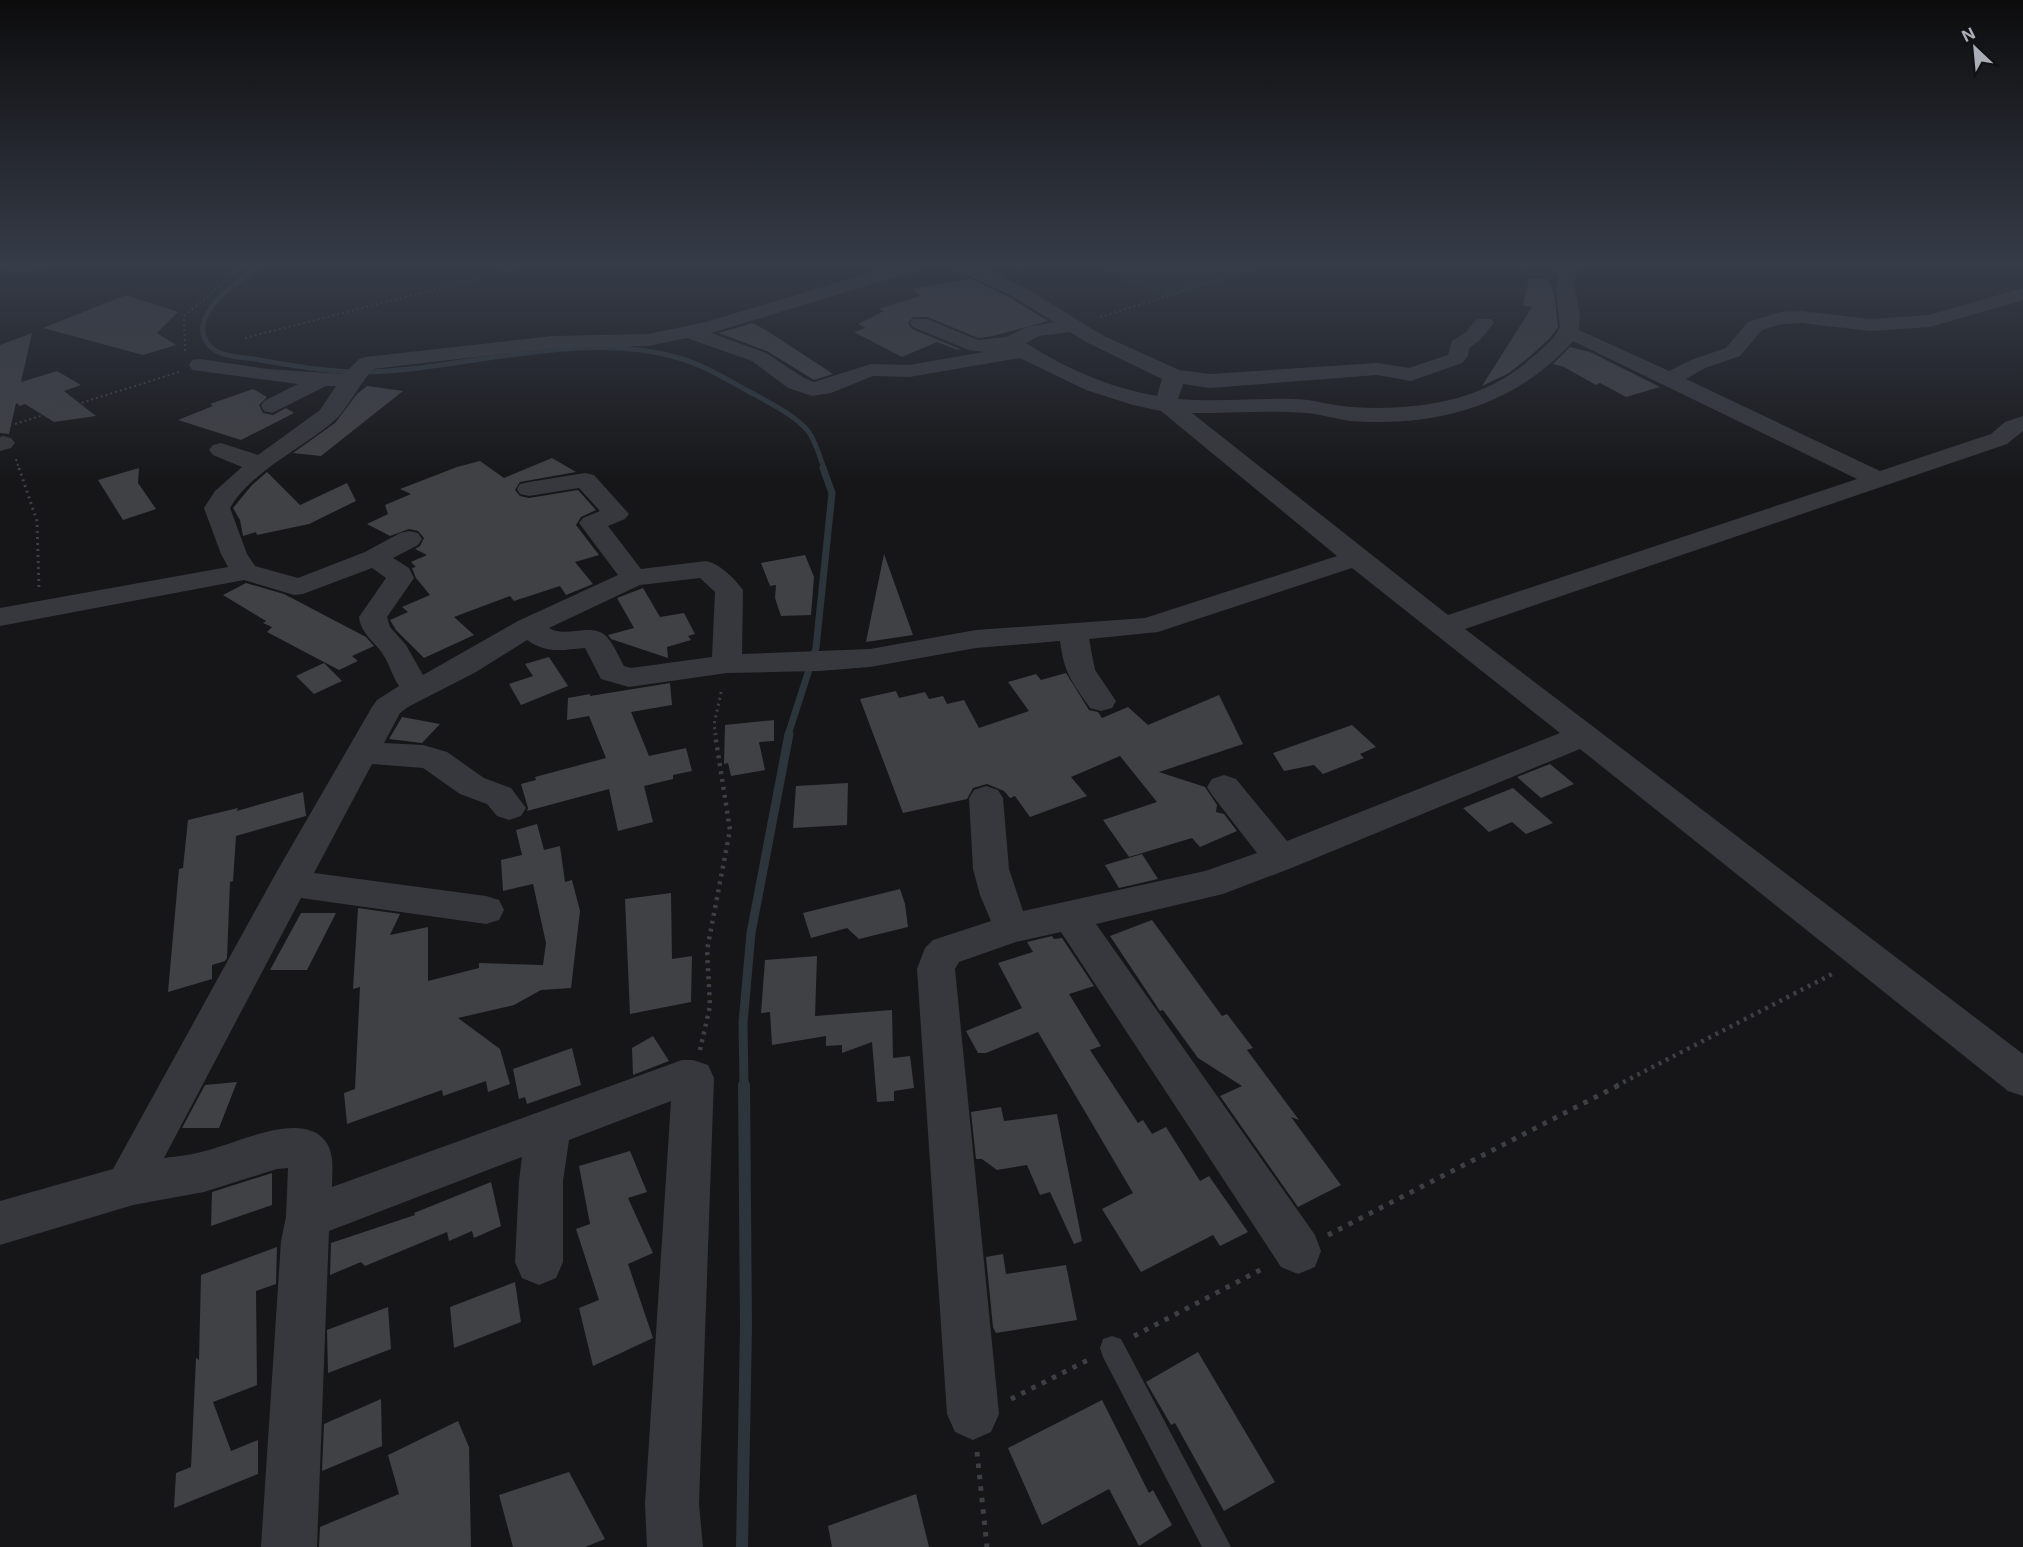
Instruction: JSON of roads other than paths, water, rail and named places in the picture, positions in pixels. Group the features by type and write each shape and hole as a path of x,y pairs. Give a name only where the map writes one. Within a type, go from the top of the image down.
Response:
{"street":[{"path":"245,572 234,554 217,508 224,496 262,462 328,415 366,363 522,345 570,341 641,341 656,338"},
{"path":"706,338 759,357 796,383 812,389 823,388 871,370 909,371 1017,347 1026,338"},
{"path":"957,338 976,346 1017,347 1099,389 1167,404 1310,406 1350,414 1386,414 1450,408 1484,398 1516,382 1563,338"},
{"path":"1094,338 1174,376 1210,381 1377,369 1411,375 1455,359 1458,356 1459,345 1470,338"},
{"path":"1584,338 1879,480"},
{"path":"1669,379 1698,364 1733,352 1745,338"},
{"path":"200,365 321,380 356,374"},
{"path":"1167,404 1174,376"},
{"path":"272,406 321,380"},
{"path":"1167,404 1356,558 2023,1078"},
{"path":"1444,626 1999,439 2013,427 2023,423"},
{"path":"221,450 250,462 262,462"},
{"path":"529,489 585,480 616,514 592,523 634,578"},
{"path":"0,617 245,572 294,587 303,586 374,558 409,539"},
{"path":"374,558 399,574 400,578 373,617 373,624 385,641 395,650 411,682 417,688"},
{"path":"528,627 550,642 584,638 596,642 612,672 629,678 727,664 819,662 870,658 976,639 1148,626 1356,558"},
{"path":"133,1184 135,1169 289,883 388,707 417,688 465,665 528,627 634,578 706,569 729,590 727,664"},
{"path":"1072,633 1076,641 1076,659 1085,678 1101,701"},
{"path":"973,1414 936,969 939,959 946,951 1013,928 1210,884 1281,858 1583,736"},
{"path":"362,752 423,756 435,760 472,786 500,796 509,808"},
{"path":"1224,788 1281,858"},
{"path":"986,798 991,828 992,878 1013,928"},
{"path":"289,883 486,910"},
{"path":"1070,916 1298,1251"},
{"path":"309,1217 682,1078 693,1078 672,1492 675,1547"},
{"path":"539,1262 541,1181 547,1138 545,1128"},
{"path":"0,1222 133,1184 204,1172 277,1149 301,1147 310,1156 309,1217 304,1241 289,1547"}],"lane":[{"path":"1112,1348 1217,1547"}],"waterway":[{"path":"205,338 213,349 233,356 314,369 368,372 564,349 642,350 697,364 788,414 811,435 824,469"},
{"path":"788,735 816,648 832,493 823,468"},
{"path":"744,1086 743,1023 751,933 789,734"},
{"path":"742,1547 746,1326 744,1085"}]}
